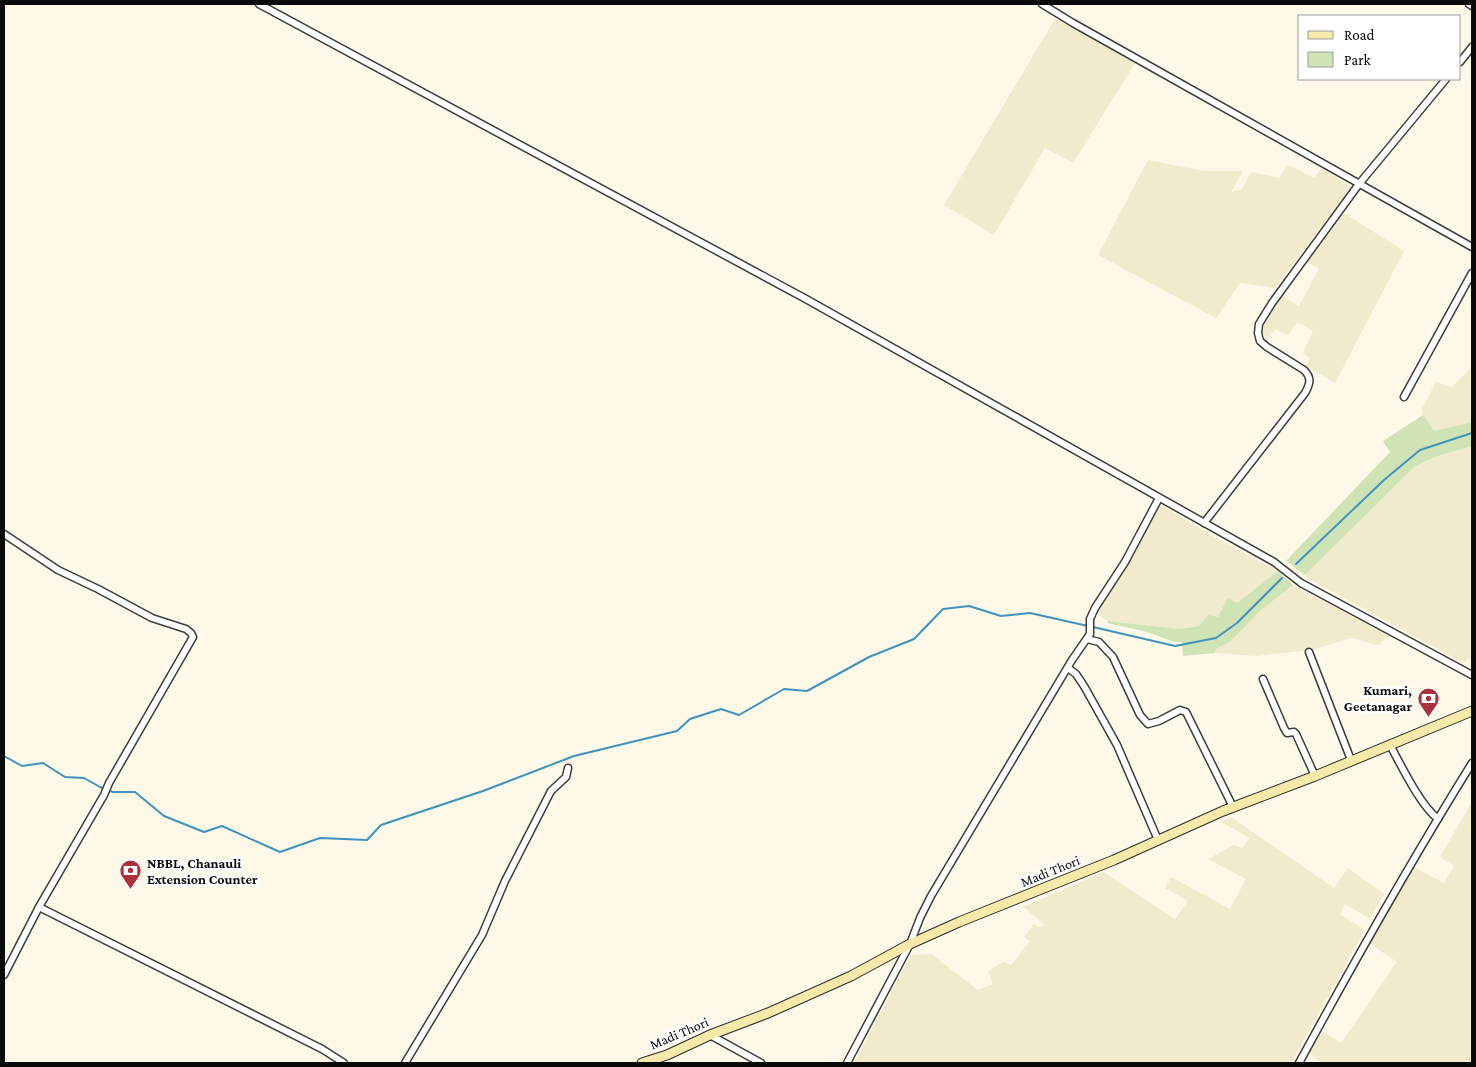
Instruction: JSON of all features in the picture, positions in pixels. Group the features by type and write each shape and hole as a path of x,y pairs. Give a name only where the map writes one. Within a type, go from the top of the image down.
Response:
{"main road":[{"name":"Madi Thori","path":"642,1063 667,1055 710,1035 768,1013 851,976 910,944 960,922 1114,860 1233,807 1315,776 1472,711"}],"street":[{"path":"259,4 806,299 1274,562 1301,583 1472,675"},
{"path":"1042,4 1472,247"},
{"path":"1461,61 1472,47"},
{"path":"1204,523 1309,386 1309,375 1304,370 1267,347 1260,340 1259,324 1272,303 1359,184 1445,80"},
{"path":"1404,397 1472,272"},
{"path":"847,1063 910,944 931,896 1088,636 1090,619 1095,608 1125,562 1159,498"},
{"path":"4,534 58,570 152,618 186,629 192,633 193,637 108,783 104,796 40,907 4,975"},
{"path":"1088,636 1099,642 1113,657 1140,715 1146,723 1159,721 1180,710 1186,712 1233,807"},
{"path":"1309,652 1351,760"},
{"path":"1068,668 1076,674 1084,686 1117,745 1158,840"},
{"path":"1263,679 1284,728 1287,733 1294,732 1296,734 1315,776"},
{"path":"1390,745 1417,791 1438,819"},
{"path":"1299,1063 1366,940 1472,763"},
{"path":"405,1063 482,935 505,881 551,791 566,777 568,768"},
{"path":"40,907 322,1049 344,1063"},
{"path":"710,1035 761,1063"}],"shaded area":[{"path":"1055,19 1135,63 1073,163 1045,148 994,235 944,205"},
{"path":"1148,160 1204,171 1243,171 1231,192 1242,189 1251,172 1279,178 1288,165 1314,178 1322,168 1351,187 1275,288 1240,283 1216,318 1098,255"},
{"path":"1344,213 1404,251 1335,383 1306,366 1310,358 1303,353 1313,331 1297,322 1288,335 1275,329 1267,341 1262,331 1264,322 1282,296 1299,306 1319,269 1307,262"},
{"path":"1472,367 1472,422 1434,431 1423,415 1422,409 1436,382 1452,387"},
{"path":"1472,446 1472,656 1463,663 1305,575 1415,466 1438,456"},
{"path":"1159,504 1232,547 1278,571 1218,618 1208,615 1199,626 1179,629 1108,621 1098,615 1099,609"},
{"path":"1293,585 1389,636 1379,645 1351,638 1312,650 1257,656 1214,653 1217,648 1230,642 1260,611"},
{"path":"1472,802 1472,1063 1322,1063 1309,1053 1322,1031 1341,1043 1397,962 1369,943 1414,867 1444,883 1454,866 1440,857"},
{"path":"1231,817 1334,888 1348,868 1384,894 1370,919 1345,904 1340,914 1365,930 1291,1063 854,1063 911,955 931,954 978,990 993,984 988,971 1003,962 1011,965 1030,941 1024,937 1034,924 1038,927 1045,925 1023,907 1103,872 1175,919 1188,901 1165,888 1171,877 1230,909 1246,879 1208,859 1234,845 1242,848 1250,838 1221,822"}],"green space":[{"path":"1423,415 1434,431 1472,422 1472,446 1438,456 1415,466 1305,575 1286,561 1390,452 1383,441"},
{"path":"1278,571 1293,585 1260,611 1230,642 1217,648 1214,653 1183,656 1182,642 1174,642 1147,632 1107,623 1108,621 1179,629 1199,626 1208,615 1218,617 1228,598 1237,603"}],"waterway":[{"path":"1296,564 1384,480 1420,450 1472,433"},
{"path":"1093,627 1175,646 1216,638 1237,623 1282,578"},
{"path":"4,756 22,766 43,763 65,777 84,778 113,792 135,792 164,816 204,832 222,826 280,852 320,838 367,840 381,825 483,791 574,756 677,731 690,719 721,709 739,715 784,689 807,691 869,657 914,639 943,609 969,606 1001,616 1030,613 1088,626"}],"place":[{"name":"Kumari, Geetanagar","path":"1428,717"},
{"name":"NBBL, Chanauli Extension Counter","path":"131,890"}]}
